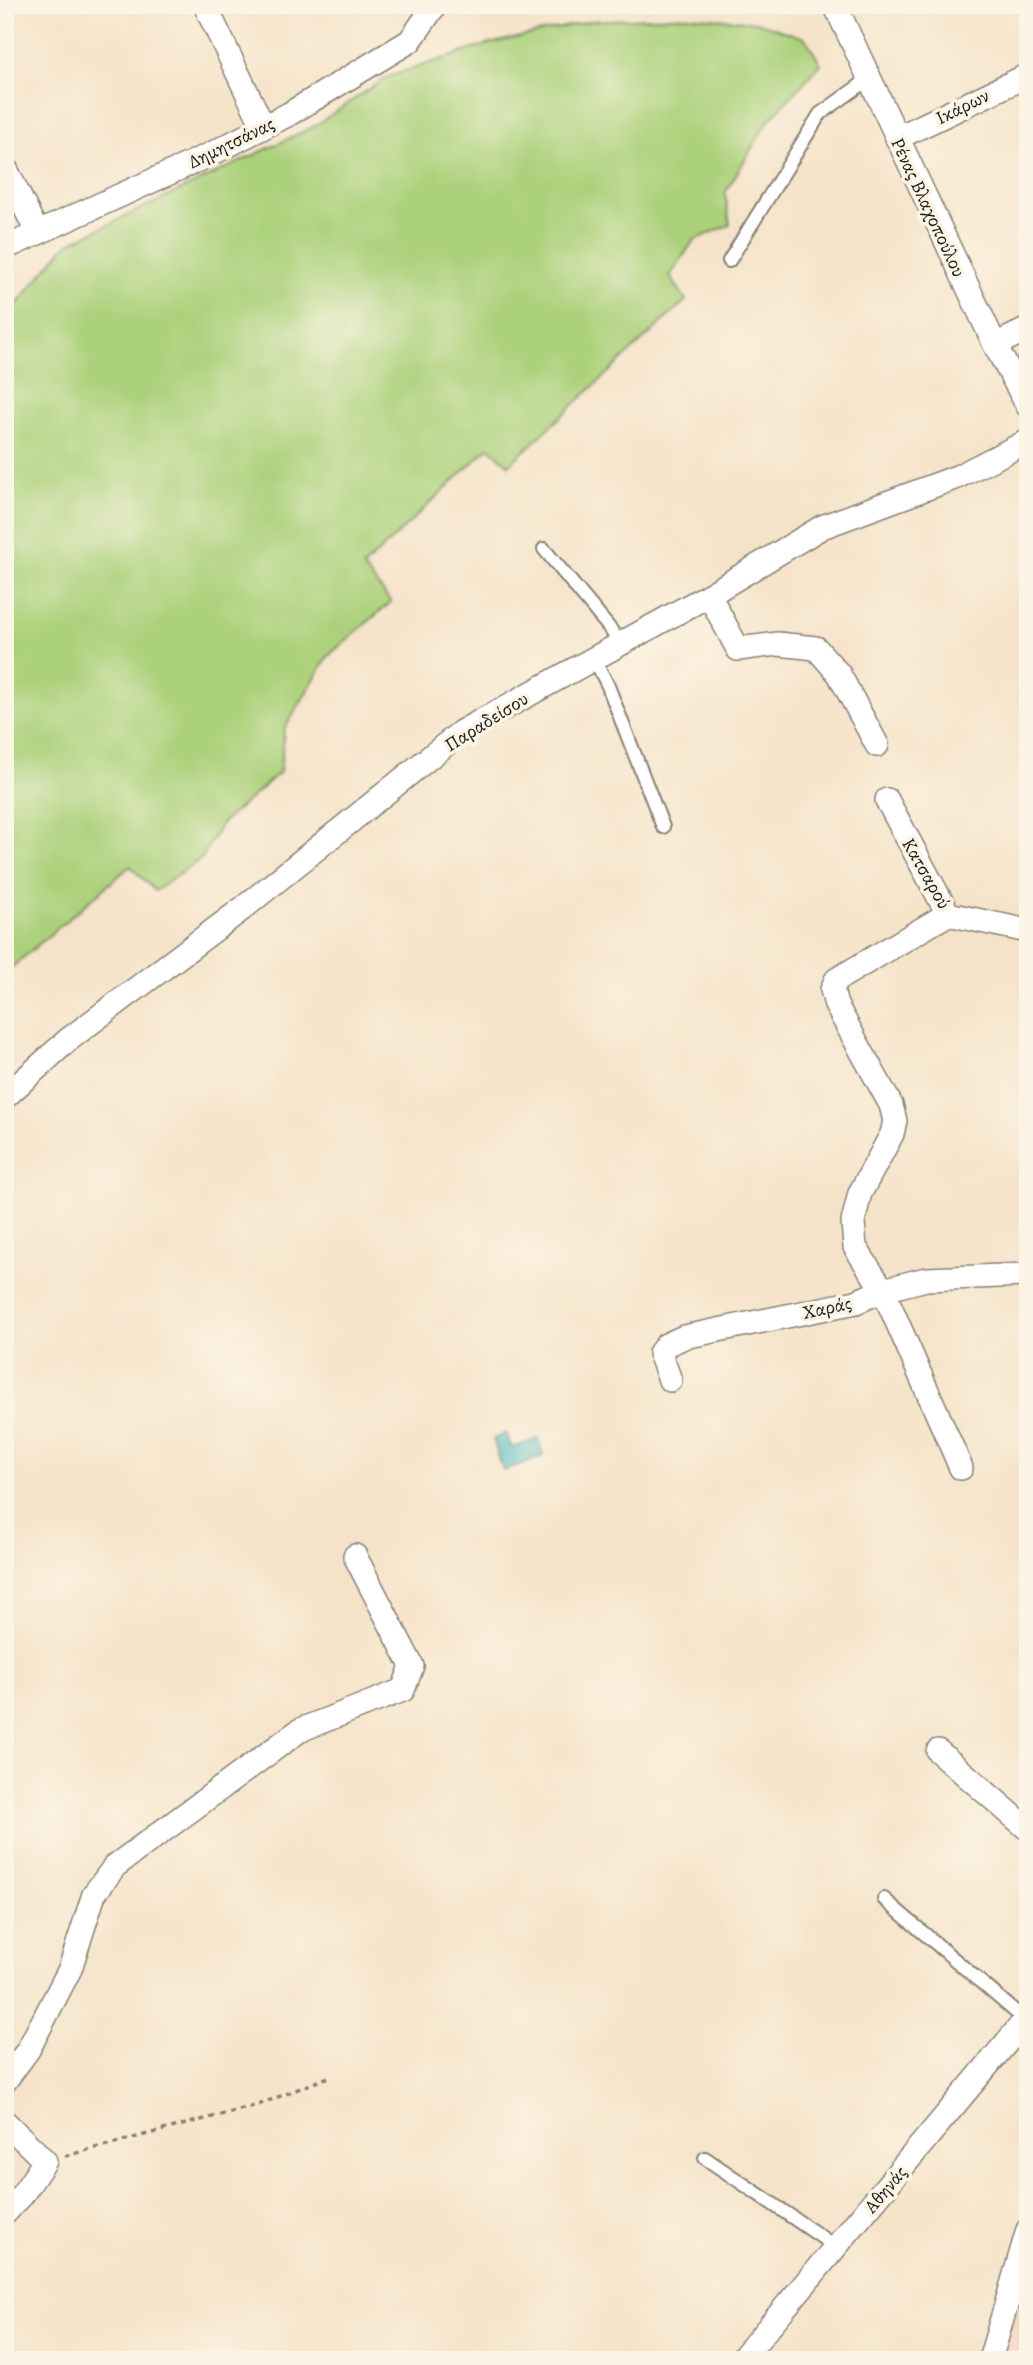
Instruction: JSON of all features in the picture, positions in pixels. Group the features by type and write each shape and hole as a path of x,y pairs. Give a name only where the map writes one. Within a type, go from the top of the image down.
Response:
{"street":[{"path":"205,5 263,126"},
{"name":"Ρένας Βλαχοπούλου","path":"835,5 995,345 1028,406"},
{"name":"Δημητσάνας","path":"5,248 211,154 289,114 410,41 433,6"},
{"name":"Ικάρων","path":"897,138 1028,75"},
{"path":"5,167 37,232"},
{"path":"995,345 1028,329"},
{"name":"Παραδείσου","path":"5,1097 68,1040 242,909 461,732 709,595 822,527 957,477 1028,441"},
{"path":"709,595 738,649 778,644 816,648 839,674 877,745"},
{"name":"Κατσαρού","path":"887,800 948,915 1028,931"},
{"path":"948,915 836,980 832,990 836,1005 891,1105 895,1121 892,1134 860,1193 853,1222 855,1247 883,1290 961,1468"},
{"name":"Χαράς","path":"670,1380 660,1353 666,1345 684,1337 856,1302 883,1290 926,1279 1028,1275"},
{"path":"5,2081 28,2050 70,1969 94,1894 115,1866 300,1730 403,1690 412,1666 355,1556"},
{"path":"938,1751 1028,1829"},
{"name":"Αθηνάς","path":"741,2360 1027,2019"},
{"path":"5,2122 45,2161 22,2195 5,2213"},
{"path":"990,2360 1028,2230"}],"lane":[{"path":"729,261 820,114 869,79"},
{"path":"544,549 620,644"},
{"path":"594,658 608,686 663,827"},
{"path":"884,1899 1027,2019"},
{"path":"705,2158 836,2247"}],"path":[{"path":"45,2161 258,2105 331,2076"}],"shaded area":[{"path":"1028,2265 1028,2360 995,2360"}],"green space":[{"path":"688,16 756,22 805,38 821,64 768,121 725,193 730,225 694,240 670,276 686,300 509,465 489,447 363,567 391,602 328,656 284,730 280,772 221,824 202,858 155,891 130,866 5,973 5,318 67,244 313,127 387,77 489,44 590,21"}],"water":[{"path":"506,1433 512,1448 538,1439 543,1456 503,1471 493,1439"}]}
